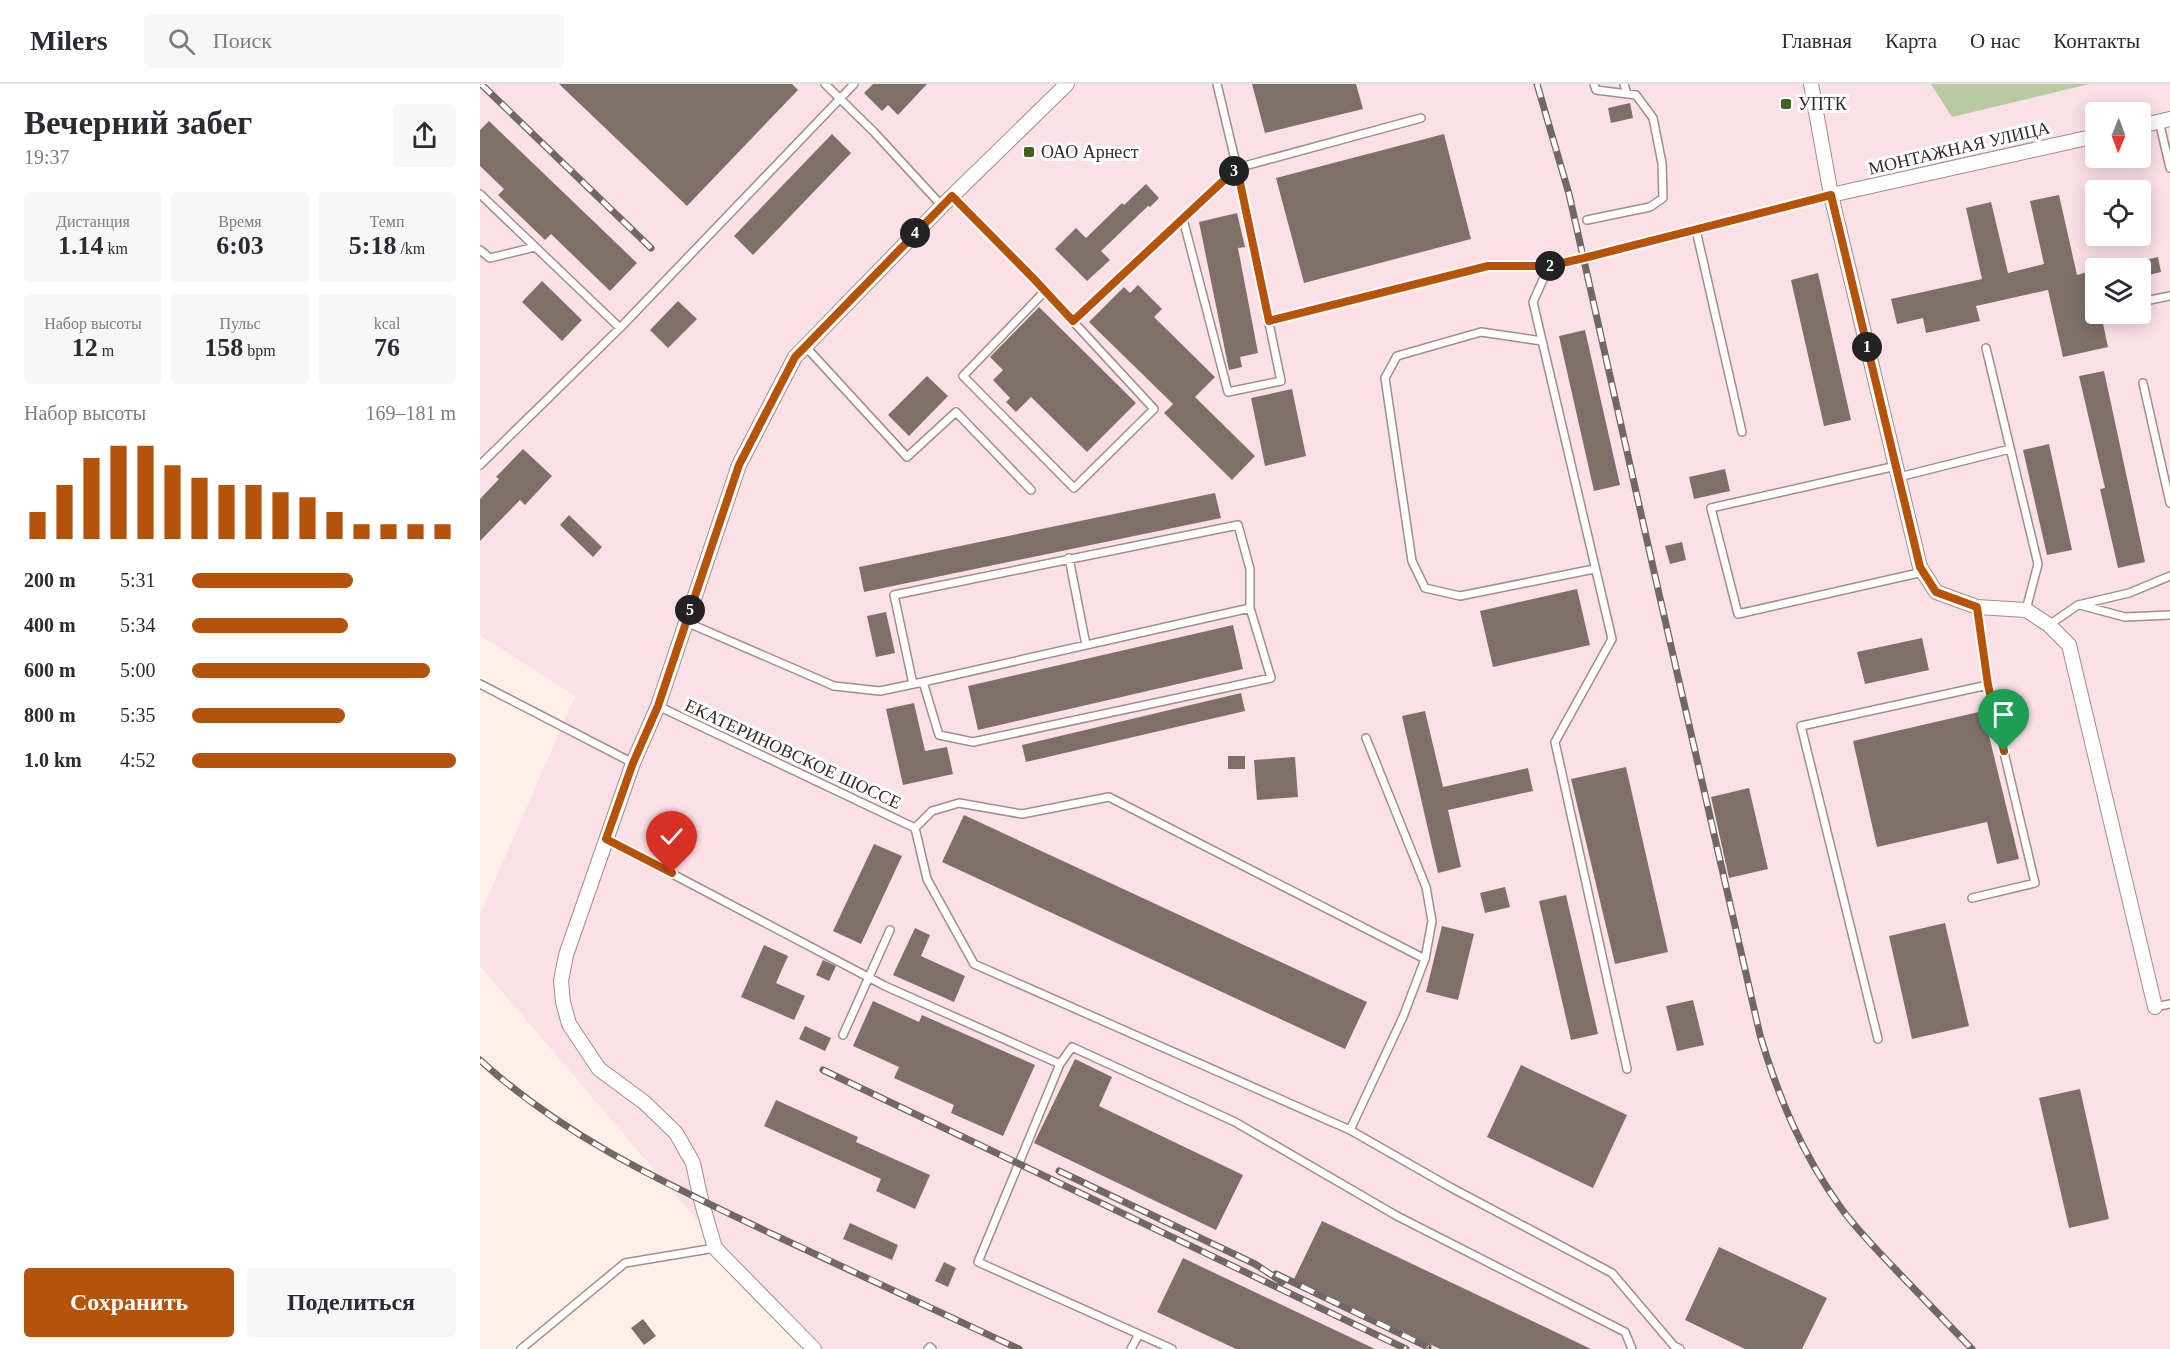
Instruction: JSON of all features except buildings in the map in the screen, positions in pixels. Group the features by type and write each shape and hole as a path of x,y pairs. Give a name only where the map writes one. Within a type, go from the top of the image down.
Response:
{"street":[{"path":"814,1349 715,1248 693,1163 675,1132 645,1103 599,1069 569,1024 563,1002 561,981 566,955 633,763 658,706 739,465 795,357 947,201 1067,84"},
{"path":"1811,84 1831,195 1920,567 1936,592 1977,607 2026,610 2049,625 2069,645 2155,1007"},
{"name":"МОНТАЖНАЯ УЛИЦА","path":"1831,195 2085,138"}],"lane":[{"path":"825,84 1045,291 1154,409 1074,488 963,376 1045,291"},
{"path":"480,465 620,328 854,84"},
{"path":"1183,219 1228,392 1281,381 1237,168 1217,84"},
{"path":"1587,220 1650,207 1663,198 1662,163 1653,118 1636,95 1596,90 1594,84"},
{"path":"1624,84 1627,94"},
{"path":"1073,321 1237,168 1420,118"},
{"path":"2165,120 2170,168"},
{"path":"480,194 620,328"},
{"path":"1269,321 1488,266 1549,266 1831,195"},
{"path":"1696,230 1742,432"},
{"path":"480,250 490,258 535,247"},
{"path":"1549,266 1533,302 1612,639 1555,742 1627,1069"},
{"path":"2151,300 2170,296"},
{"path":"1542,340 1482,332 1397,356 1385,378 1412,561 1425,588 1460,596 1594,569"},
{"path":"805,346 907,457 956,412 1031,490"},
{"path":"1986,348 2038,564 2026,610"},
{"path":"2143,383 2167,474 2170,503"},
{"path":"1923,572 1738,614 1711,508 2010,449"},
{"path":"913,684 894,595 1238,525 1250,569 1250,608 1271,678 973,742 939,735 923,682"},
{"path":"1069,558 1086,645"},
{"path":"2049,625 2078,605 2129,593 2170,576"},
{"path":"2078,605 2125,617 2170,615"},
{"path":"1972,898 2035,884 1988,685 1977,607"},
{"path":"686,622 834,686 880,692 1250,608"},
{"path":"480,684 633,763"},
{"path":"1878,1039 1801,726 1988,685"},
{"name":"ЕКАТЕРИНОВСКОЕ ШОССЕ","path":"658,706 915,828"},
{"path":"1350,1130 1402,1017 1425,959 1432,921 1426,887 1366,738"},
{"path":"1425,959 1109,797 1022,814 959,803 932,811 915,828 927,879 974,964 1350,1130 1612,1273 1674,1346 1680,1349"},
{"path":"606,839 868,977 1060,1064"},
{"path":"843,1035 890,930"},
{"path":"2155,1007 2170,1004"},
{"path":"1172,1349 978,1263 1060,1064 1072,1047 1235,1122 1397,1216 1625,1332 1632,1349"},
{"path":"521,1349 625,1263 715,1248"},
{"path":"1131,1349 1139,1334"}],"shaded area":[{"path":"480,84 1931,84 1952,117 2090,84 2170,84 2170,1349 807,1349 480,966 480,915 575,696 480,635"}],"green space":[{"path":"1931,84 2090,84 1952,117"}],"railway":[{"path":"481,84 651,248"},
{"path":"1537,84 1569,194 1760,1035 1775,1081 1803,1146 1841,1208 1874,1247 1972,1349"},
{"path":"480,1060 547,1113 619,1158 733,1216 1019,1349"},
{"path":"823,1070 1406,1349"},
{"path":"1059,1171 1255,1264 1282,1282"},
{"path":"1276,1274 1428,1347"}],"place":[{"name":"УПТК","path":"1786,104"},
{"name":"ОАО Арнест","path":"1029,152"}],"route":[{"path":"672,873 606,839 633,763 658,706 739,465 795,357 952,196 1073,321 1237,168 1269,321 1488,266 1549,266 1831,195 1920,567 1936,592 1977,607 1988,685 2004,751"}]}
